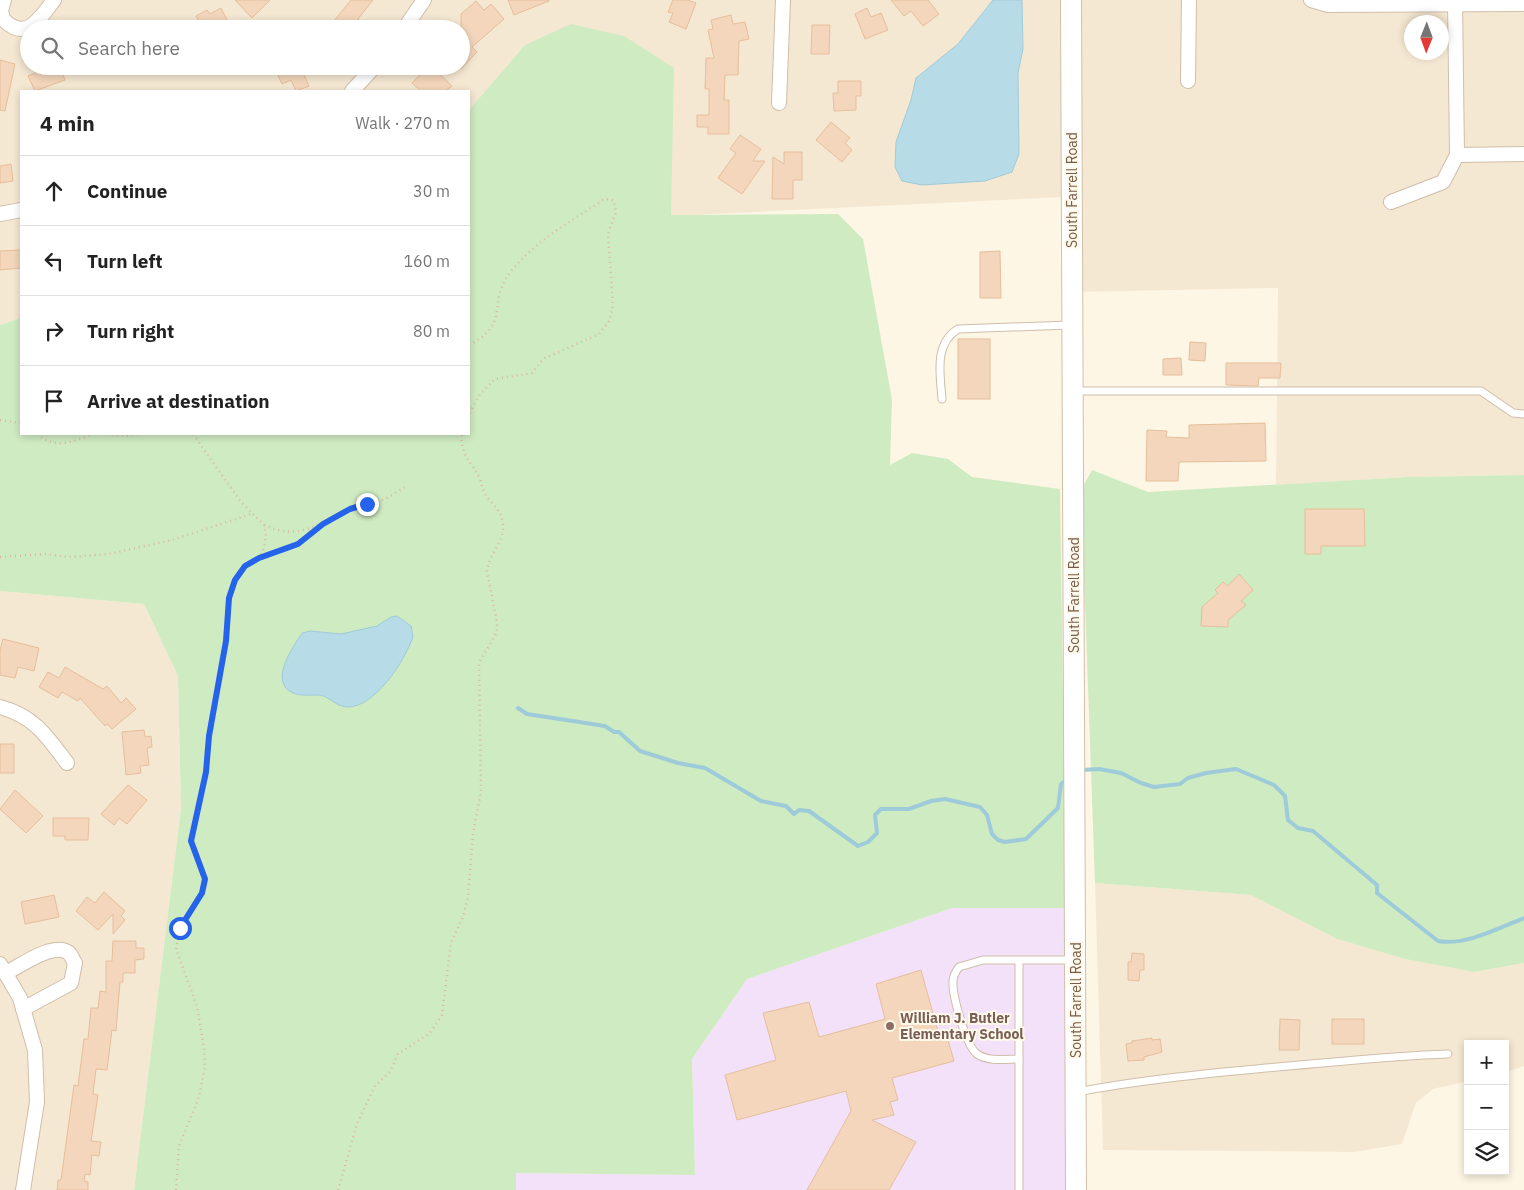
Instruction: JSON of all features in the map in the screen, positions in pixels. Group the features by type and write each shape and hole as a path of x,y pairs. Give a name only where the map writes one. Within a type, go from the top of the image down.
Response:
{"street":[{"path":"4,0 1,11 3,19 13,28 20,30"},
{"path":"38,20 54,0"},
{"path":"410,20 424,0"},
{"path":"779,103 783,0"},
{"name":"South Farrell Road","path":"1071,0 1076,1190"},
{"path":"1188,81 1189,0"},
{"path":"1311,0 1328,5 1524,4"},
{"path":"1391,202 1443,182 1457,156 1455,3"},
{"path":"353,90 367,75"},
{"path":"1457,156 1524,154"},
{"path":"0,214 20,210"},
{"path":"0,707 15,711 40,727 67,763"},
{"path":"23,1009 71,983 75,963 69,953 60,950 47,951 3,969 23,1009 35,1050 37,1102 24,1190"}],"lane":[{"path":"942,398 939,357 949,335 958,329 1073,325"},
{"path":"1073,391 1481,391 1513,413 1524,414"},
{"path":"1019,960 1019,1190"},
{"path":"1019,1059 987,1059 977,1055 969,1046 953,991 953,980 959,967 969,962 1076,960"},
{"path":"1076,1092 1176,1076 1340,1060 1448,1054"}],"path":[{"path":"470,344 488,334 494,325 500,289 512,270 532,247 553,231 603,200 610,199 614,202 616,212 608,233 613,312 606,327 587,342 543,359 532,372 495,379 480,394 470,412"},
{"path":"0,420 20,423"},
{"path":"39,435 52,443 61,445 90,435"},
{"path":"116,435 133,435"},
{"path":"194,435 251,514 264,525 288,533 323,524"},
{"path":"338,1190 357,1124 376,1086 390,1072 398,1054 422,1040 439,1022 442,1015 451,942 463,917 468,897 474,824 482,781 479,744 479,663 497,632 497,622 487,571 488,562 501,539 504,526 502,517 488,498 476,473 465,458 462,449 462,435"},
{"path":"176,1190 179,1146 199,1096 205,1067 200,1020 192,990 176,949 180,928 202,893 205,879 191,841 206,772 209,736 226,641 229,598 235,580 245,566 259,558 298,544 323,524 350,509 380,501 405,487"},
{"path":"0,557 46,554 69,557 109,554 172,540 251,514"},
{"path":"259,558 265,541 264,525"}],"shaded area":[{"path":"0,0 1061,0 1063,197 671,216 525,45 470,109 470,90 20,90 20,318 0,325"},
{"path":"1071,0 1524,0 1524,475 1408,477 1276,485 1278,288 1073,292"},
{"path":"0,591 144,604 178,676 181,808 134,1190 0,1190"},
{"path":"1095,883 1251,895 1337,939 1405,959 1474,972 1524,963 1524,1066 1509,1072 1509,1040 1464,1040 1464,1082 1433,1089 1416,1103 1402,1144 1355,1152 1103,1150"},
{"name":"William J. Butler Elementary School","path":"952,908 1066,908 1067,1190 516,1190 516,1173 695,1175 692,1059 747,979"}],"green space":[{"path":"571,24 624,36 674,68 671,215 838,214 863,239 892,400 890,465 912,453 948,459 972,477 1060,489 1066,908 952,908 747,979 692,1059 695,1175 516,1173 516,1190 134,1190 181,808 178,676 144,604 0,591 0,325 20,318 20,435 470,435 470,109 525,45"},
{"path":"1092,470 1148,492 1408,477 1524,475 1524,963 1474,972 1405,959 1337,939 1251,895 1095,883 1081,490"}],"water":[{"path":"993,0 1022,0 1023,49 1018,73 1019,154 1012,172 985,181 922,185 902,181 895,167 896,142 911,100 916,78 958,44"},
{"path":"397,616 411,626 413,637 396,670 388,681 368,700 358,705 347,707 339,705 324,696 296,694 286,688 282,673 293,647 302,633 310,631 341,634 377,626 391,617"}],"building":[{"path":"235,0 270,0 252,18"},
{"path":"351,0 373,0 358,19 359,20 335,20"},
{"path":"508,0 549,0 549,1 514,15"},
{"path":"673,0 687,0 696,3 686,29 669,22 673,13 668,12"},
{"path":"891,0 928,0 939,14 923,26 911,11 904,16"},
{"path":"476,1 484,10 491,4 504,19 472,47 477,52 470,59 470,20 461,20 461,14"},
{"path":"221,8 227,20 198,20 196,16 207,10 210,14"},
{"path":"867,8 871,17 881,13 888,30 865,39 855,14"},
{"path":"731,15 733,24 745,22 749,39 739,41 738,75 725,75 724,100 729,100 729,134 708,134 708,127 697,127 697,115 709,115 709,89 705,89 706,58 714,58 708,30 713,29 711,20"},
{"path":"812,25 830,25 829,54 811,54"},
{"path":"0,60 15,64 5,111 0,110"},
{"path":"63,75 65,80 35,90 28,76"},
{"path":"278,75 304,75 309,86 296,90 291,80 282,84"},
{"path":"420,75 440,75 452,86 447,90 420,90 412,83"},
{"path":"838,81 861,81 861,96 856,96 856,110 834,111 833,93 838,93"},
{"path":"831,122 850,138 845,143 852,150 842,162 816,140"},
{"path":"740,135 761,149 753,161 765,161 742,194 718,178 736,153 730,149"},
{"path":"784,152 802,152 802,180 793,180 793,199 772,199 773,157 784,164"},
{"path":"11,164 13,181 0,183 0,166"},
{"path":"20,250 20,268 0,270 0,251"},
{"path":"1000,251 1001,298 980,298 980,252"},
{"path":"958,339 990,339 990,399 958,399"},
{"path":"1190,342 1206,343 1205,361 1189,360"},
{"path":"1181,358 1182,375 1163,375 1163,359"},
{"path":"1226,363 1281,363 1280,378 1259,378 1258,386 1226,385"},
{"path":"1265,423 1266,461 1179,462 1178,481 1146,481 1147,430 1167,431 1166,437 1189,438 1189,425"},
{"path":"1305,509 1364,509 1365,546 1321,546 1321,554 1305,554"},
{"path":"1239,574 1253,590 1241,601 1246,605 1228,620 1228,627 1201,626 1202,607 1218,593 1215,590 1223,582 1228,586"},
{"path":"3,639 39,648 34,671 18,667 15,678 0,675 0,650"},
{"path":"65,667 103,689 107,686 121,703 126,698 136,709 112,729 107,724 105,726 80,698 78,701 62,692 58,698 39,687 48,672 59,678"},
{"path":"144,730 145,737 151,736 152,747 147,748 149,765 140,766 141,773 126,775 122,732"},
{"path":"0,744 14,744 14,773 0,773"},
{"path":"128,785 147,800 127,824 119,818 114,825 101,814"},
{"path":"15,790 43,816 26,833 0,809"},
{"path":"53,818 89,818 88,840 65,840 65,836 53,836"},
{"path":"104,892 125,911 121,916 125,920 113,934 113,914 98,930 76,911 87,897 95,903"},
{"path":"54,895 59,917 25,924 21,902"},
{"path":"113,941 136,941 136,948 144,948 144,959 135,960 135,973 123,973 123,982 120,982 116,1031 112,1030 107,1070 96,1069 93,1094 98,1095 91,1141 101,1142 99,1156 92,1155 90,1175 85,1174 84,1181 88,1182 88,1190 57,1190 58,1180 61,1180 74,1085 78,1086 84,1039 88,1039 91,1008 98,1008 100,991 106,992 106,961 112,961"},
{"path":"1132,953 1144,954 1144,970 1140,970 1139,981 1128,980 1128,962 1131,962"},
{"name":"William J. Butler Elementary School","path":"921,970 939,1035 946,1033 954,1061 892,1078 898,1100 890,1102 894,1115 872,1120 916,1142 889,1190 807,1190 851,1111 846,1091 737,1120 725,1075 776,1060 763,1013 809,1002 819,1037 885,1019 876,984"},
{"path":"1280,1019 1300,1020 1299,1050 1279,1050"},
{"path":"1332,1019 1364,1019 1364,1044 1332,1044"},
{"path":"1152,1038 1152,1040 1160,1039 1162,1052 1144,1057 1144,1060 1128,1061 1126,1044 1132,1043 1132,1041"}],"waterway":[{"path":"518,708 527,714 605,726 614,732 619,732 640,751 678,763 705,768 761,801 786,806 794,814 799,810 809,811 858,846 868,842 877,833 875,815 881,809 909,809 931,801 945,799 980,807 987,815 992,834 998,840 1005,842 1026,839 1058,808 1061,784 1065,781"},
{"path":"1081,770 1099,769 1121,773 1154,787 1180,784 1188,778 1206,773 1236,769 1274,785 1285,796 1288,820 1298,828 1313,831 1377,885 1377,893 1438,941 1448,942 1470,939 1524,918"}],"place":[{"name":"William J. Butler Elementary School","path":"890,1026"}],"route":[{"path":"180,928 202,893 205,879 202,867 192,849 191,841 203,792 209,736 226,641 227,609 235,580 245,566 259,558 298,544 318,530 323,524 350,509 367,504"}]}
